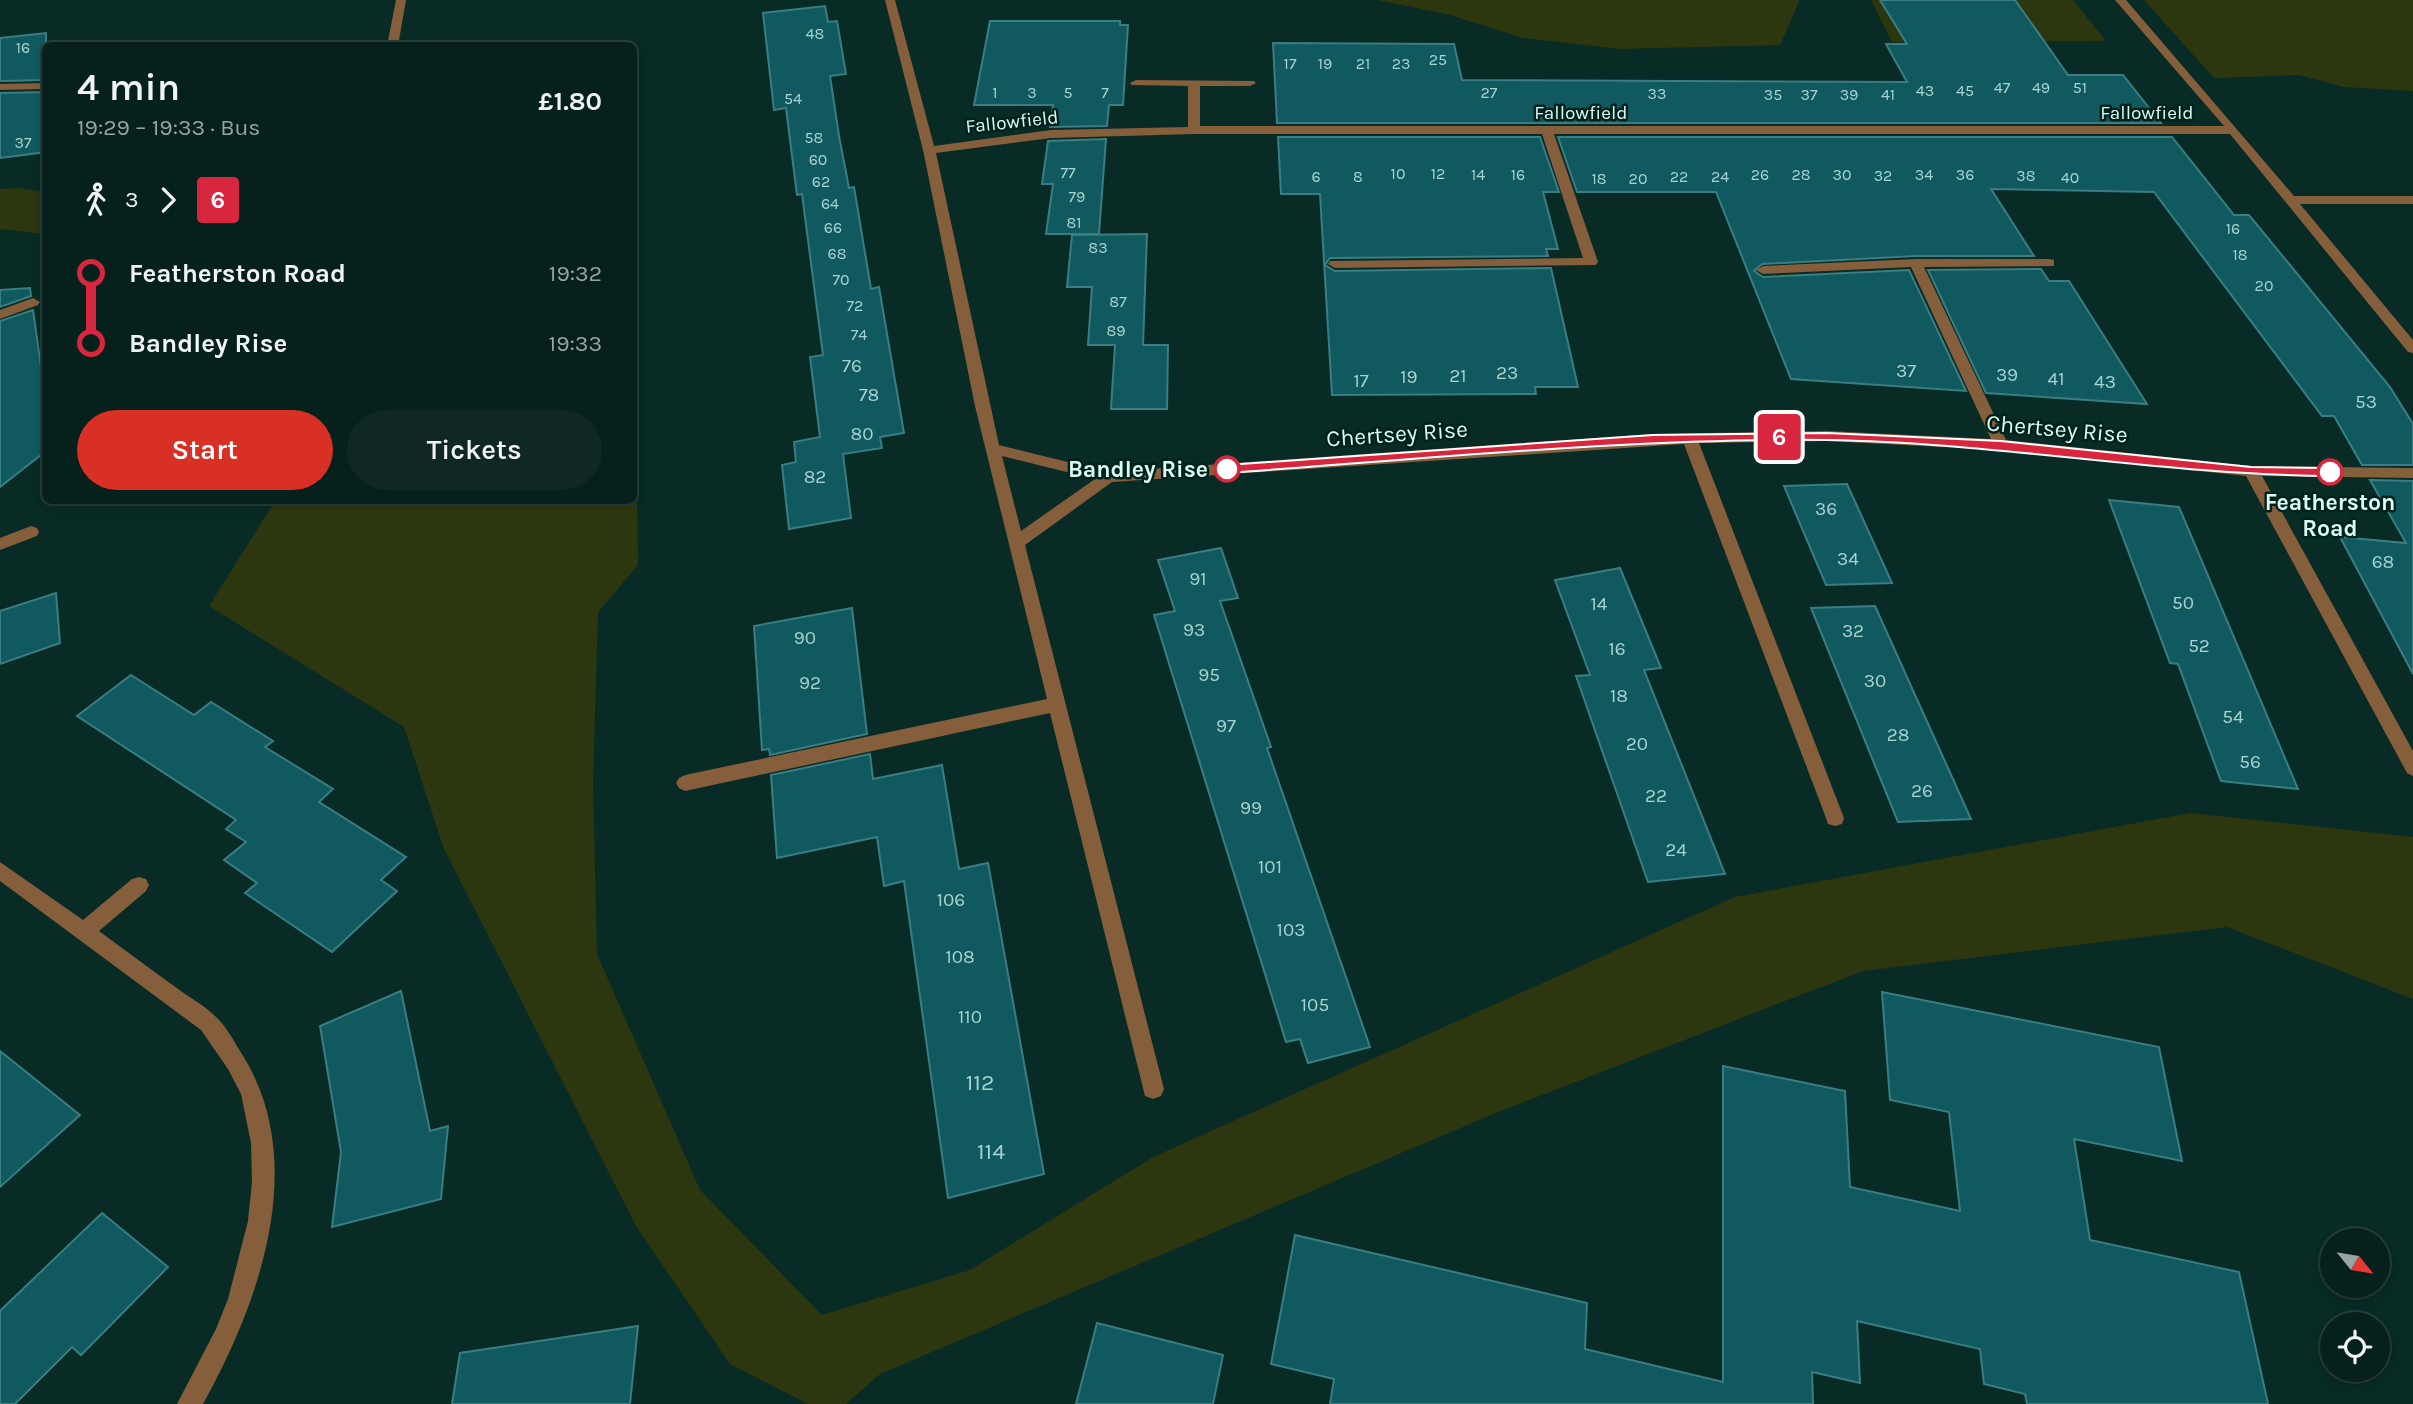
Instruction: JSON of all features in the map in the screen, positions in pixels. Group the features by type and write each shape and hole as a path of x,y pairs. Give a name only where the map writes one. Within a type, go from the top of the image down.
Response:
{"street":[{"path":"393,42 401,0"},
{"path":"890,0 929,150 992,448 1153,1089"},
{"path":"2120,0 2233,130 2413,349"},
{"path":"1136,83 1250,83"},
{"path":"1194,85 1194,130"},
{"path":"0,87 42,86"},
{"name":"Fallowfield","path":"929,150 1051,134 1194,130 2233,130"},
{"path":"1335,264 1591,262 1547,131"},
{"path":"2291,200 2413,200"},
{"path":"1763,270 1916,263 2049,263"},
{"path":"1916,263 2001,445"},
{"path":"0,315 33,302"},
{"name":"Chertsey Rise","path":"992,448 1108,477 1689,438 1827,436 2001,445 2251,471 2413,473"},
{"path":"1689,438 1835,818"},
{"path":"2251,471 2413,768"},
{"path":"1017,542 1108,477"},
{"path":"0,544 31,532"},
{"path":"685,783 1057,704"},
{"path":"8,876 82,933 208,1023 231,1053 255,1103 261,1146 262,1204 251,1255 221,1343 189,1404"},
{"path":"82,933 139,885"}],"green space":[{"path":"1378,0 1799,2 1780,45 1619,49 1523,38 1450,15"},
{"path":"1871,0 2073,0 2106,41 1892,42"},
{"path":"2144,0 2413,0 2413,91 2344,87 2299,75 2214,78"},
{"path":"19,188 42,192 42,234 0,229 0,189"},
{"path":"637,496 638,565 598,612 593,783 597,954 700,1190 822,1315 970,1270 1153,1157 1735,897 2190,813 2413,837 2413,999 2227,927 1863,971 1498,1112 880,1374 846,1404 808,1404 730,1364 636,1226 444,849 404,727 209,606 273,504 637,504"}],"building":[{"path":"1880,0 2015,0 2068,75 2123,75 2161,123 1277,123 1273,43 1454,44 1462,80 1907,82 1886,44 1907,44"},
{"path":"825,6 828,22 837,21 846,74 830,76 839,136 849,188 854,187 871,289 879,287 904,433 880,437 882,448 843,454 851,518 789,529 782,465 796,462 794,442 820,437 810,357 823,355 802,194 797,195 786,108 774,110 763,13"},
{"path":"990,21 1120,21 1120,25 1128,25 1123,105 1109,105 1107,126 1050,127 1053,105 974,105"},
{"path":"46,33 46,42 42,42 42,80 0,81 0,38"},
{"path":"42,92 42,153 0,158 0,93"},
{"path":"1278,137 1540,137 1559,192 1543,192 1558,249 1546,249 1548,256 1330,258 1325,265 1335,271 1551,268 1578,387 1535,387 1536,394 1332,395 1320,194 1281,194"},
{"path":"1558,137 2172,137 2234,215 2249,215 2390,387 2413,424 2413,465 2362,465 2334,416 2322,416 2154,192 1991,189 2034,256 1916,256 1762,264 1754,271 1763,277 1909,270 1966,391 1791,379 1716,192 1577,192"},
{"path":"1106,139 1099,234 1046,234 1053,184 1042,184 1048,141"},
{"path":"1147,234 1143,345 1168,345 1167,409 1111,409 1115,345 1088,345 1092,287 1067,287 1072,235"},
{"path":"2041,269 2049,281 2069,281 2147,404 1986,393 1928,270"},
{"path":"30,288 31,296 0,307 0,290"},
{"path":"33,310 42,374 42,454 0,487 0,321"},
{"path":"2370,480 2413,481 2413,674 2340,537 2406,543"},
{"path":"1847,484 1892,583 1826,585 1784,486"},
{"path":"2109,500 2179,507 2298,789 2221,781 2178,664 2170,663"},
{"path":"1221,548 1238,598 1220,601 1271,747 1267,748 1370,1047 1308,1063 1300,1039 1286,1042 1154,615 1175,611 1158,560"},
{"path":"1620,568 1661,668 1644,670 1725,874 1648,882 1576,676 1590,675 1555,580"},
{"path":"56,593 60,643 0,664 0,611"},
{"path":"1875,606 1971,819 1898,822 1811,608"},
{"path":"852,608 867,734 770,755 769,749 762,750 754,626"},
{"path":"131,675 194,715 211,702 273,741 265,747 333,789 319,802 406,857 381,880 397,891 332,952 245,893 257,883 224,860 246,842 226,829 236,820 77,716"},
{"path":"870,754 873,779 942,765 959,869 988,863 1044,1174 948,1198 904,881 884,886 877,837 777,858 771,775"},
{"path":"401,991 430,1131 448,1126 441,1199 332,1227 341,1152 320,1026"},
{"path":"1882,992 2159,1047 2182,1161 2074,1139 2090,1240 2239,1272 2268,1404 2027,1404 2025,1394 1984,1384 1980,1349 1857,1321 1860,1383 1812,1372 1813,1404 1330,1404 1334,1379 1271,1364 1295,1235 1587,1303 1585,1349 1723,1382 1723,1066 1845,1091 1850,1187 1960,1211 1949,1112 1890,1100"},
{"path":"0,1051 80,1115 0,1187"},
{"path":"102,1213 168,1267 81,1355 72,1347 15,1404 0,1404 0,1311"},
{"path":"1097,1323 1223,1355 1213,1404 1076,1404"},
{"path":"638,1326 630,1404 452,1404 460,1353"}],"bus line":[{"name":"6","path":"1227,469 1653,439 1827,436 2001,445 2251,471 2330,472"}],"place":[{"name":"Bandley Rise","path":"1227,469"},
{"name":"Featherston Road","path":"2330,472"}]}
